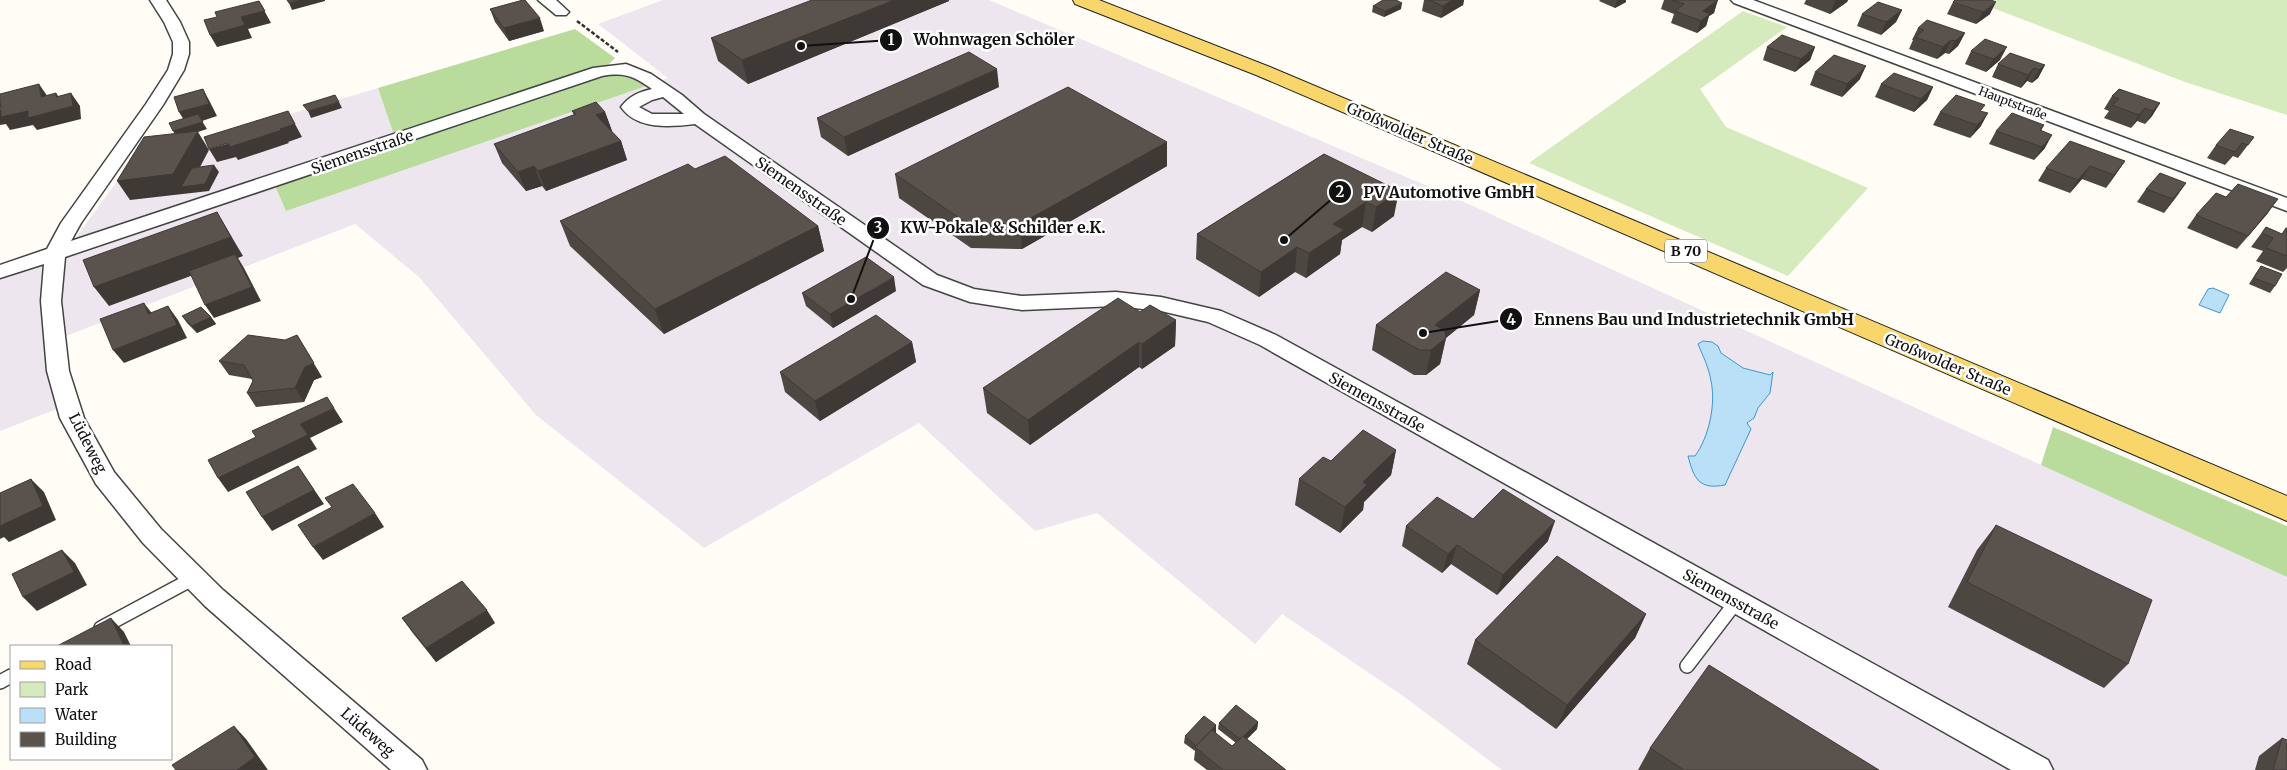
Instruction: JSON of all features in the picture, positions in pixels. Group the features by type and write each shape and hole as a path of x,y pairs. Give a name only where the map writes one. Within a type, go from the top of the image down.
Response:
{"main road":[{"name":"Großwolder Straße","path":"1082,0 1263,71 1381,120 2287,509"}],"street":[{"name":"Lüdeweg","path":"158,0 172,22 181,42 181,54 176,70 158,99 71,222 55,254 51,301 58,371 72,418 106,478 152,536 214,598 412,770"},
{"path":"546,0 561,12"},
{"name":"Hauptstraße","path":"1739,0 2287,205"},
{"name":"Siemensstraße","path":"0,272 332,163 599,72 618,68 633,71 687,106 698,118 930,280 970,295 1022,303 1116,299 1161,304 1214,316 1268,340 2038,770"},
{"path":"665,92 649,94 636,100 630,107 633,113 646,118 668,120 698,118"}],"lane":[{"path":"92,632 194,578"},
{"path":"1687,666 1736,602"}],"path":[{"path":"561,12 579,22 635,66 633,71"}],"shaded area":[{"path":"663,0 989,0 1451,196 2287,577 2287,770 1502,770 1403,696 1282,614 1255,644 1097,513 1035,531 919,423 704,548 536,415 419,277 355,224 43,345 62,407 0,431 0,265 74,240 132,161 378,88 394,135 270,174 286,211 668,78 598,24"}],"green space":[{"path":"1972,0 2287,0 2287,115 2185,82"},
{"path":"1743,11 1787,27 1700,89 1726,127 1868,188 1788,276 1529,163"},
{"path":"575,29 615,58 607,66 582,71 394,135 378,88"},
{"path":"619,73 646,86 286,211 275,186 605,74"},
{"path":"2053,427 2287,526 2287,577 2041,465"}],"water":[{"path":"2213,288 2229,295 2220,313 2199,305 2208,289"},
{"path":"1703,341 1712,342 1718,346 1721,353 1743,368 1770,375 1773,372 1770,393 1758,408 1754,418 1747,423 1751,429 1725,485 1709,486 1699,481 1695,477 1688,456 1695,456 1700,448 1708,430 1712,410 1713,400 1710,376 1698,344"}],"building":[{"path":"287,0 301,0 289,3"},
{"path":"523,0 540,18 504,28 490,9"},
{"path":"812,0 894,0 742,60 711,38"},
{"path":"1383,0 1396,0 1402,3 1385,11 1373,6"},
{"path":"1429,0 1453,0 1443,6"},
{"path":"1672,0 1718,0 1703,11 1710,14 1701,21 1675,11 1684,4"},
{"path":"1955,0 1991,0 1996,2 1983,12 1953,2"},
{"path":"259,1 265,11 241,17 245,25 210,35 204,20 217,17 215,12"},
{"path":"1878,2 1902,10 1886,22 1862,14"},
{"path":"1927,20 1965,33 1955,41 1951,40 1943,47 1915,37 1924,30 1918,28"},
{"path":"1782,35 1815,47 1801,59 1767,47"},
{"path":"1985,39 2007,47 1993,59 1971,51"},
{"path":"969,52 997,69 844,137 817,118"},
{"path":"2010,53 2045,65 2039,70 2034,68 2028,75 1998,64"},
{"path":"1834,55 1866,66 1847,84 1815,72"},
{"path":"1894,73 1933,87 1921,99 1881,84"},
{"path":"39,84 41,97 56,93 56,97 71,93 73,106 28,118 28,111 1,117 0,94"},
{"path":"1068,87 1167,142 1020,224 968,224 895,174"},
{"path":"203,89 209,104 179,112 174,97"},
{"path":"2119,89 2160,103 2153,111 2145,108 2139,115 2112,105 2119,99 2112,96"},
{"path":"335,95 339,102 308,111 303,105"},
{"path":"1956,95 1985,105 1980,111 1988,113 1977,125 1940,112"},
{"path":"596,102 605,112 596,115 621,141 538,171 534,166 518,172 494,144 576,114 572,111"},
{"path":"288,111 295,124 230,147 228,143 209,149 204,137"},
{"path":"2012,113 2044,125 2040,130 2052,135 2042,147 1996,131"},
{"path":"198,114 203,122 173,131 169,123"},
{"path":"2230,129 2254,137 2248,145 2242,143 2235,152 2216,145"},
{"path":"198,131 173,174 117,181 144,137"},
{"path":"2070,141 2125,161 2114,175 2090,166 2078,180 2046,168"},
{"path":"1324,154 1399,191 1376,207 1366,202 1333,224 1344,230 1309,253 1297,247 1261,272 1197,234"},
{"path":"725,156 818,226 655,309 560,221 688,164 695,169"},
{"path":"214,165 205,184 181,187 192,168"},
{"path":"2160,173 2186,183 2173,199 2146,189"},
{"path":"2238,184 2278,199 2248,236 2196,215 2216,193 2226,197"},
{"path":"217,212 231,237 94,287 83,260"},
{"path":"2266,227 2282,234 2287,228 2287,256 2266,248 2273,238 2262,233"},
{"path":"235,254 252,287 205,305 189,271"},
{"path":"866,257 894,277 830,314 802,293"},
{"path":"2261,266 2282,274 2275,286 2254,278"},
{"path":"1446,272 1480,290 1435,325 1445,331 1446,338 1431,350 1419,350 1376,325"},
{"path":"1118,298 1140,312 1150,305 1176,320 1142,344 1139,342 1028,420 983,388"},
{"path":"144,303 148,314 168,306 177,325 113,350 100,319"},
{"path":"201,307 211,317 192,326 182,316"},
{"path":"876,315 912,342 815,401 780,372"},
{"path":"248,335 285,340 297,335 314,363 305,367 295,388 247,393 253,381 244,365 219,361"},
{"path":"327,397 334,408 300,424 308,435 218,478 208,460 256,437 252,431"},
{"path":"1363,430 1396,450 1363,482 1367,485 1345,507 1299,479 1323,457 1331,461"},
{"path":"298,466 314,490 262,517 246,492"},
{"path":"31,479 43,506 0,526 0,493"},
{"path":"353,484 375,513 313,547 298,525 332,507 325,498"},
{"path":"1503,489 1555,521 1503,575 1457,545 1448,554 1406,526 1437,497 1473,519"},
{"path":"1996,525 2152,600 2128,664 1967,582"},
{"path":"62,550 74,572 23,597 12,574"},
{"path":"1557,556 1646,614 1567,705 1475,640"},
{"path":"462,581 487,610 426,648 402,618"},
{"path":"111,618 124,645 59,645"},
{"path":"1709,665 1879,770 1684,770 1650,748"},
{"path":"1236,705 1258,722 1240,739 1219,723"},
{"path":"1204,716 1216,725 1196,746 1185,736"},
{"path":"234,726 255,757 237,770 176,770 172,765"},
{"path":"1212,730 1232,746 1243,736 1286,770 1223,770 1195,747"},
{"path":"2282,738 2287,740 2287,770 2273,770"}],"place":[{"name":"Wohnwagen Schöler","path":"801,46"},
{"name":"PV Automotive GmbH","path":"1284,240"},
{"name":"KW-Pokale & Schilder e.K.","path":"851,299"},
{"name":"Ennens Bau und Industrietechnik GmbH","path":"1423,333"}]}
